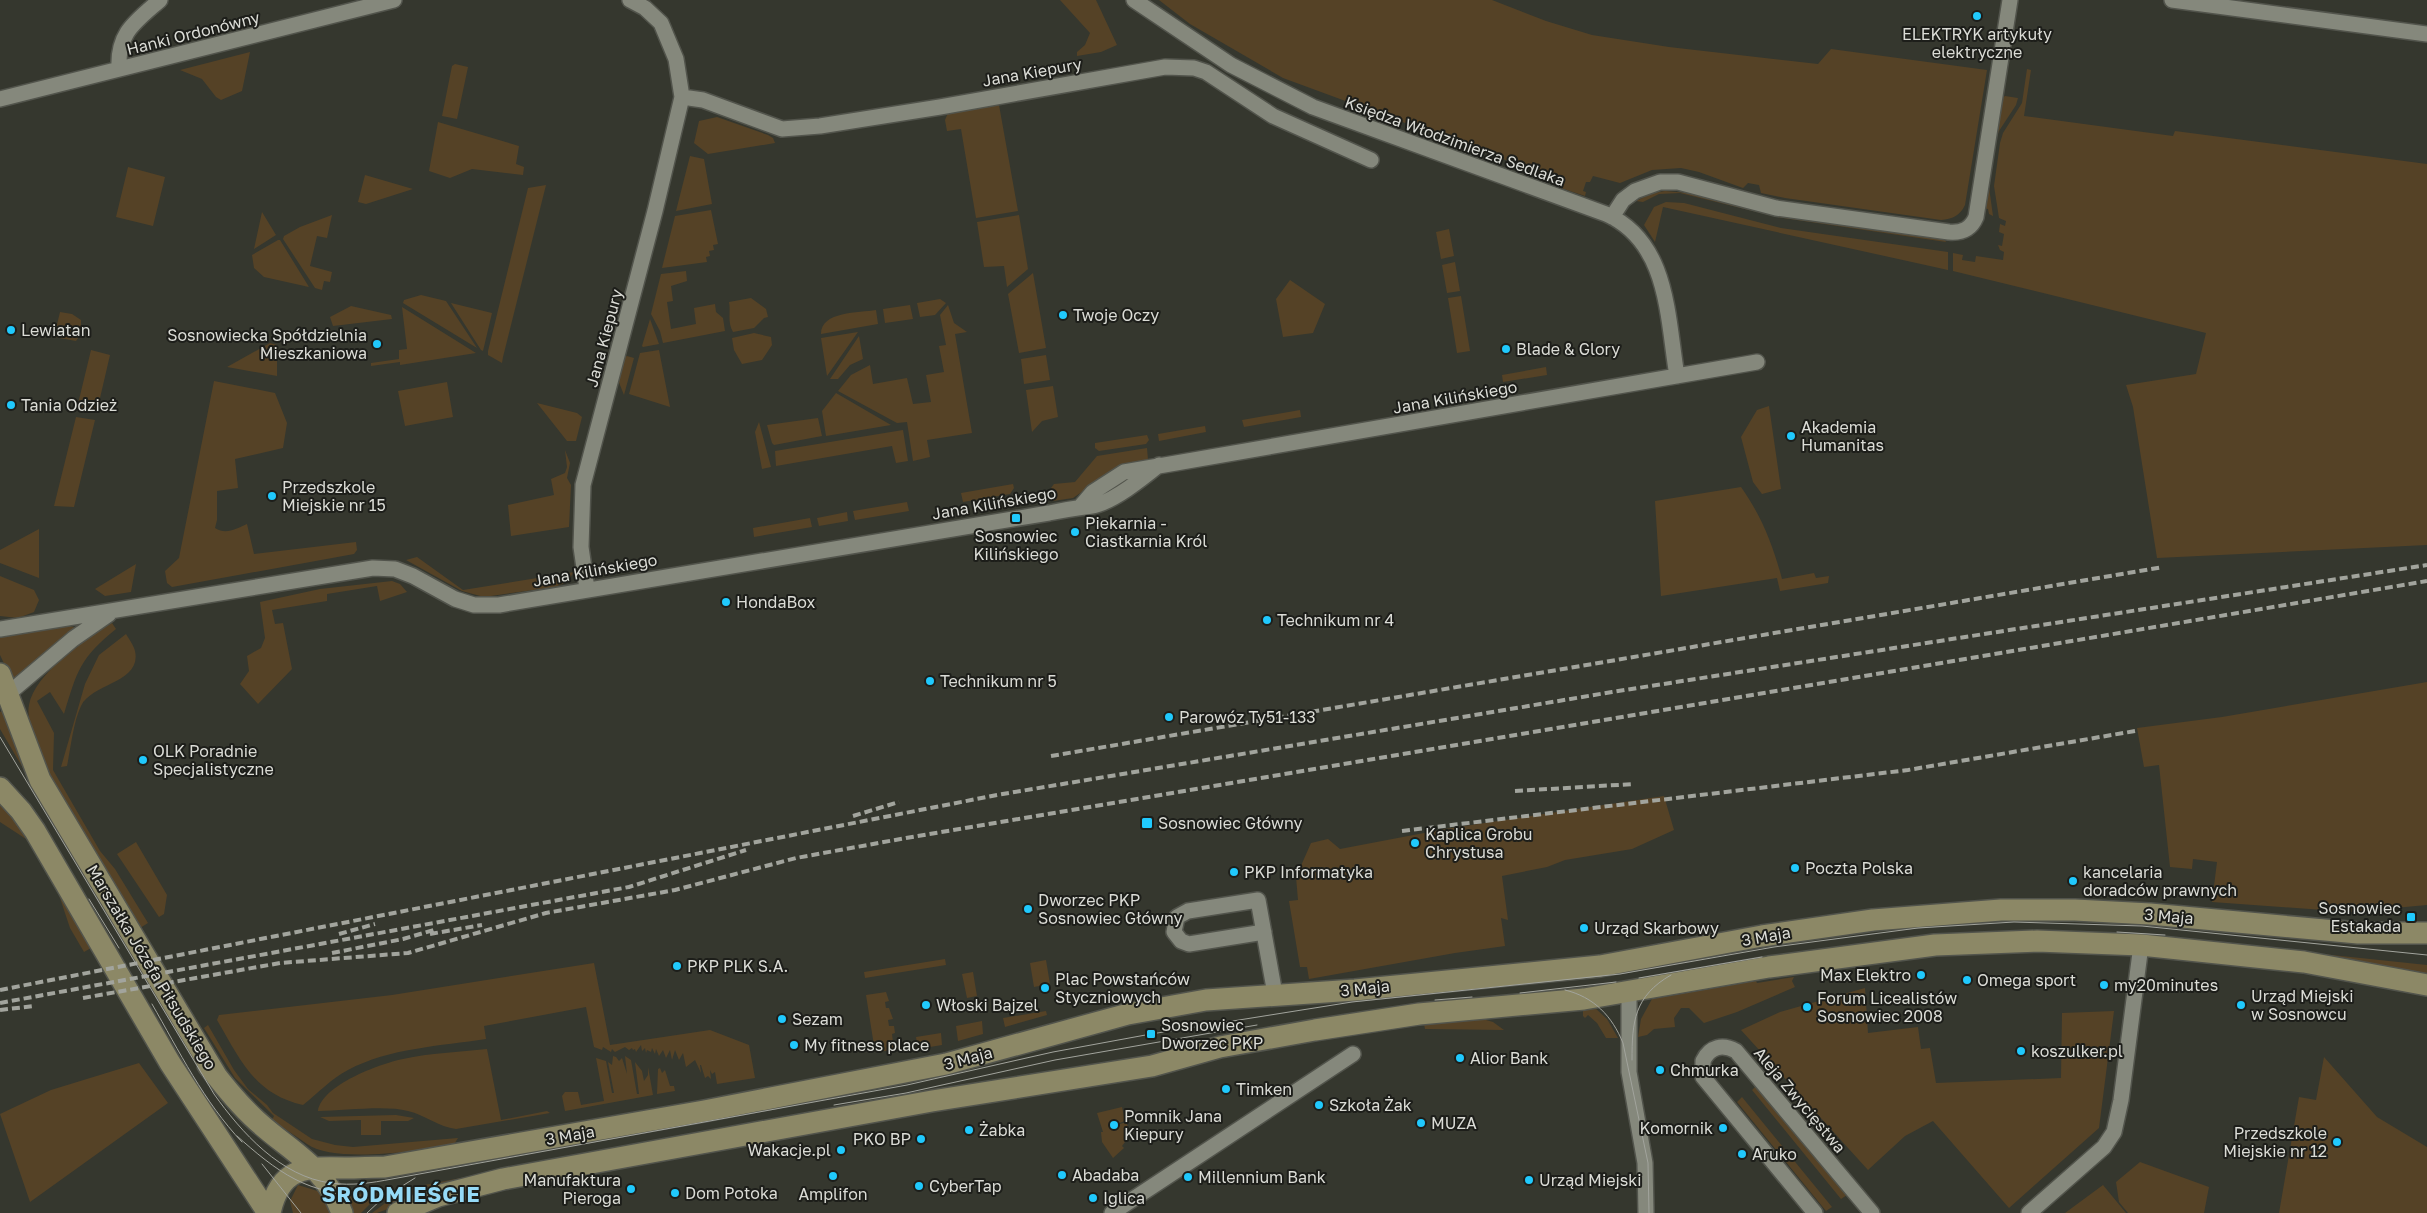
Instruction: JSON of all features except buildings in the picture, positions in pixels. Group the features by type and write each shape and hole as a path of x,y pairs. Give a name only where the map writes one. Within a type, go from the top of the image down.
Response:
{"main road":[{"name":"Marszałka Józefa Piłsudskiego","path":"0,674 4,698 40,780 217,1077 229,1093 257,1121 314,1167 329,1183 342,1213"},
{"name":"Marszałka Józefa Piłsudskiego","path":"0,788 21,811 35,831 63,880 107,947 178,1068 190,1093 269,1213"},
{"name":"3 Maja","path":"269,1213 276,1192 288,1177 302,1170 314,1167 385,1166 704,1111 946,1064 1128,1014 1206,1000 1347,990 1572,970 1852,922 2001,910 2150,914 2358,933 2427,933"},
{"name":"3 Maja","path":"398,1213 438,1196 503,1179 932,1101 1143,1068 1220,1047 1419,1014 1576,1000 1629,993 1769,967 1935,945 2037,941 2140,944 2304,962 2427,985"}],"street":[{"path":"119,69 118,52 122,38 135,22 160,0"},
{"name":"Hanki Ordonówny","path":"0,99 394,0"},
{"name":"Jana Kiepury","path":"587,589 581,547 583,485 655,211 682,97 676,59 661,23 645,8 630,0"},
{"name":"Księdza Włodzimierza Sedlaka","path":"1134,0 1231,64 1313,107 1612,217 1628,227 1644,243 1658,268 1677,376"},
{"path":"1612,217 1623,200 1635,191 1660,182 1678,182 1750,202 1803,212 1958,233 1967,229 1976,216 1981,170 2010,0"},
{"path":"2172,0 2235,4 2427,34"},
{"name":"Jana Kiepury","path":"682,97 703,100 782,129 820,126 940,107 1164,67 1194,68 1206,72 1273,116 1371,160"},
{"name":"Jana Kilińskiego","path":"0,629 373,568 395,569 404,572 455,599 474,605 498,605 1082,506 1093,492 1124,472 1758,362"},
{"name":"Jana Kilińskiego","path":"4,698 80,634 100,619 120,609"},
{"path":"1264,932 1189,944 1178,938 1174,932 1174,924 1177,917 1188,911 1258,900 1264,932 1275,994"},
{"path":"2029,1213 2104,1147 2114,1132 2121,1100 2140,944"},
{"path":"1629,993 1630,1079 1645,1163 1646,1213"},
{"name":"Aleja Zwycięstwa","path":"1815,1213 1703,1077 1701,1071 1703,1061 1712,1050 1723,1047 1736,1051 1872,1213"},
{"path":"1112,1213 1353,1054"}],"shaded area":[{"path":"1060,0 1096,0 1117,45 1101,52 1077,56 1077,52 1085,45 1090,33"},
{"path":"1159,0 1492,0 1546,21 1592,35 1669,47 1818,64 1831,49 1987,70 1965,205 1961,212 1955,216 1941,220 1785,198 1761,193 1759,185 1748,183 1743,188 1699,172 1681,168 1652,170 1620,183 1593,176 1590,182 1586,182 1583,191 1586,192 1585,196 1561,188 1563,181 1283,78 1190,24"},
{"path":"250,52 242,91 221,100 216,97 202,79 180,70"},
{"path":"455,64 468,67 457,119 442,116 452,66"},
{"path":"2027,69 2031,70 2024,116 2173,136 2175,131 2427,164 2427,545 2157,558 2133,407 2126,385 2196,374 2206,333 1953,271 1953,253 1963,255 1962,260 1975,262 1976,256 2003,260 2004,252 2000,250 1998,245 2002,246 2004,234 1999,232 2000,224 2005,226 2006,221 1999,218 1994,186 2000,143 2003,133 2022,103"},
{"path":"2005,96 2018,98 2016,105 1999,131 1995,141 1989,187 1993,216 1989,214 1988,209 1983,208 2001,99"},
{"path":"999,105 1018,211 976,218 961,129 947,131 945,120 948,113"},
{"path":"717,117 768,135 773,138 775,143 708,154 694,143 699,121"},
{"path":"438,122 519,146 516,164 524,167 523,175 472,169 450,178 429,171"},
{"path":"690,156 704,159 712,204 676,211"},
{"path":"128,167 165,177 153,226 116,217"},
{"path":"365,175 413,189 366,204 358,202"},
{"path":"546,185 502,363 488,355 488,351 528,188"},
{"path":"1665,191 1688,193 1761,211 1944,238 1946,242 1777,217 1680,193 1659,194 1643,202 1636,201 1653,193"},
{"path":"1666,202 1684,203 1781,228 1948,252 1948,270 1663,207 1655,242 1644,225 1654,207"},
{"path":"711,210 718,244 713,245 714,250 709,251 710,256 706,257 707,262 662,268 675,216"},
{"path":"262,212 276,235 254,249"},
{"path":"332,215 327,238 317,236 310,266 332,272 330,282 324,281 322,290 315,288 283,239 284,236 300,227"},
{"path":"1019,215 1028,269 1007,287 1004,266 984,267 977,222"},
{"path":"1449,229 1454,256 1441,259 1436,232"},
{"path":"280,240 309,287 264,277 254,268 252,255"},
{"path":"1455,262 1460,291 1447,293 1442,265"},
{"path":"686,271 687,281 671,286 673,301 667,302 671,329 696,324 694,308 715,304 716,312 723,318 725,331 663,343 660,331 651,314 661,274"},
{"path":"1033,273 1046,348 1019,353 1008,294"},
{"path":"1290,280 1325,304 1313,333 1283,337 1276,299"},
{"path":"421,295 446,301 477,348 403,303 404,300"},
{"path":"1461,296 1470,351 1457,353 1448,298"},
{"path":"751,298 766,309 768,317 764,318 754,328 733,332 730,324 729,302"},
{"path":"940,299 946,303 935,315 920,317 917,303"},
{"path":"451,303 492,313 483,351 481,350"},
{"path":"910,305 913,319 885,323 883,309"},
{"path":"948,305 954,323 967,332 955,334 972,433 927,440 930,457 913,461 907,422 897,423 838,391 851,375 870,365 873,384 907,378 913,404 931,402 926,375 944,372 939,346 946,345 940,315"},
{"path":"351,306 391,315 392,319 333,326 330,317"},
{"path":"402,307 476,353 400,365 400,362 371,366 371,363 399,359 399,350 407,349"},
{"path":"876,310 878,324 821,334 823,326 834,317 842,314"},
{"path":"60,312 72,314 81,320 81,334 76,341 54,337"},
{"path":"650,319 659,344 643,347 642,346"},
{"path":"858,332 827,376 821,338"},
{"path":"754,333 771,337 772,345 762,360 742,364 734,350 732,338"},
{"path":"859,336 863,359 850,365 838,379 830,379"},
{"path":"270,343 277,345 277,376 227,367"},
{"path":"91,350 110,355 97,411 77,408"},
{"path":"659,350 670,407 629,394 640,353"},
{"path":"1046,355 1050,380 1024,384 1021,359"},
{"path":"624,357 634,358 624,395 618,380"},
{"path":"1546,367 1547,375 1503,382 1502,375"},
{"path":"214,381 275,393 287,423 283,448 235,459 238,488 217,491 217,520 215,528 227,531 247,524 254,554 356,542 357,550 354,554 172,587 167,583 165,571 179,558"},
{"path":"447,382 453,417 405,426 398,391"},
{"path":"1053,386 1058,417 1042,421 1032,432 1026,390"},
{"path":"836,393 891,425 826,436 822,411"},
{"path":"537,403 577,413 582,417 576,441 567,441"},
{"path":"1769,406 1781,489 1762,494 1753,482 1741,437 1757,410"},
{"path":"1300,410 1301,417 1244,427 1242,420"},
{"path":"76,417 95,420 74,507 54,506"},
{"path":"818,418 822,436 774,445 772,443 767,425"},
{"path":"759,422 771,467 762,469 755,432"},
{"path":"1205,426 1206,432 1159,441 1158,434"},
{"path":"903,430 908,461 896,463 892,446 776,466 775,451"},
{"path":"1147,435 1149,440 1146,444 1099,451 1095,448 1095,443"},
{"path":"1147,448 1148,460 1117,468 1073,498 1053,501 1051,488 1054,484 1075,482 1097,456"},
{"path":"565,450 570,463 567,478 571,485 569,527 511,536 508,505 554,495 551,479 565,473 567,467"},
{"path":"1013,484 1014,488 1010,494 963,502 961,493"},
{"path":"1741,487 1755,508 1766,531 1782,579 1814,573 1816,578 1829,576 1828,583 1780,591 1777,578 1661,596 1655,501"},
{"path":"907,502 909,511 855,520 853,511"},
{"path":"847,512 848,521 819,526 817,518"},
{"path":"810,518 812,527 754,537 753,528"},
{"path":"39,529 39,578 0,563 0,550"},
{"path":"417,557 463,590 574,572 567,582 555,587 484,597 462,591 406,560"},
{"path":"136,564 131,592 105,596 95,589"},
{"path":"0,576 34,590 39,600 34,612 18,618 0,616"},
{"path":"392,581 400,584 407,592 380,601 377,586 327,594 327,601 272,610 275,624 283,623 292,669 258,704 240,684 249,671 247,656 261,648 265,638 260,602 320,589"},
{"path":"112,623 116,629 95,648 81,666 64,714 50,692 37,701 54,733 53,770 100,851 115,869 148,923 140,928 54,783 39,751 30,725 29,705 33,693 41,681 51,669 75,648"},
{"path":"70,626 74,627 73,629 14,679 11,678 0,655 0,637"},
{"path":"126,634 135,651 135,662 131,670 124,676 95,692 81,706 74,727 67,766 61,767 85,684 99,655"},
{"path":"2427,682 2427,905 2351,912 2212,902 2217,862 2193,859 2192,869 2170,867 2159,765 2144,767 2137,728 2222,717"},
{"path":"0,712 5,712 24,770 0,729"},
{"path":"1664,796 1674,830 1632,849 1565,860 1547,867 1502,876 1508,920 1501,918 1505,946 1309,979 1307,967 1300,967 1289,901 1298,900 1296,877 1311,843 1328,839 1340,849 1445,829"},
{"path":"0,799 26,839 0,822"},
{"path":"136,842 167,895 164,914 159,917 117,854"},
{"path":"58,892 91,948 84,952 70,928"},
{"path":"2313,953 2427,965 2427,976"},
{"path":"945,959 946,965 865,978 864,972"},
{"path":"1046,960 1050,984 1034,987 1030,963"},
{"path":"594,963 610,1045 710,1030 749,1045 755,1078 717,1084 715,1072 712,1074 710,1070 711,1079 708,1076 705,1078 701,1065 701,1073 695,1060 686,1067 683,1053 679,1060 675,1050 672,1060 670,1050 666,1058 663,1050 659,1056 656,1049 655,1054 652,1048 651,1052 647,1050 646,1053 645,1048 642,1051 641,1045 636,1052 635,1049 629,1050 625,1047 615,1052 612,1049 611,1052 603,1047 602,1050 594,1047 586,1007 484,1026 486,1039 398,1052 381,1057 348,1070 330,1082 303,1105 286,1100 260,1084 241,1061 217,1020 219,1015 392,995"},
{"path":"973,972 977,996 967,998 962,974"},
{"path":"1794,977 1792,981 1795,987 1737,1012 1704,1023 1689,1008 1681,1008 1674,1018 1675,1027 1654,1029 1647,1035 1638,1037 1641,1019 1652,999 1756,981 1757,983"},
{"path":"1865,988 1868,1033 1918,1027 1921,1049 1930,1048 1936,1083 2061,1078 2062,1013 2114,1011 2099,1128 2009,1208 1933,1121 1905,1136 1868,1170 1741,1030 1780,1012"},
{"path":"886,992 889,1001 885,1002 886,1008 889,1008 893,1019 888,1020 889,1026 894,1026 895,1033 892,1034 894,1050 875,1052 866,995"},
{"path":"1594,1007 1607,1019 1618,1038 1606,1038 1597,1023 1588,1015 1585,1018 1583,1016 1583,1009"},
{"path":"1046,1011 1047,1015 1005,1027 1003,1018"},
{"path":"1479,1018 1493,1022 1504,1030 1425,1029 1424,1024"},
{"path":"982,1021 983,1034 958,1041 956,1026"},
{"path":"208,1025 234,1070 248,1089 267,1105 273,1113 312,1139 353,1147 458,1138 453,1146 378,1154 337,1153 320,1150 307,1144 272,1120 274,1116 235,1078 204,1028"},
{"path":"941,1033 942,1045 918,1049 916,1037"},
{"path":"487,1049 501,1120 547,1111 550,1113 456,1129 399,1109 376,1108 318,1111 322,1102 340,1084 380,1066 424,1055"},
{"path":"613,1056 619,1061 622,1058 627,1074 625,1056 631,1060 637,1094 639,1094 635,1062 642,1071 644,1081 648,1075 648,1067 653,1095 565,1111 562,1096 565,1092 578,1092 581,1105 604,1101 596,1058 606,1061 612,1093 614,1093 608,1062 612,1065"},
{"name":"Przedszkole Miejskie nr 12","path":"2324,1057 2377,1117 2427,1147 2427,1213 2279,1213 2299,1097 2316,1100"},
{"path":"139,1063 168,1103 30,1202 0,1114 51,1090"},
{"path":"660,1068 662,1073 665,1070 670,1086 674,1086 675,1091 657,1094 658,1069"},
{"path":"1757,1085 1847,1195 1841,1199 1752,1090"},
{"path":"1742,1097 1832,1207 1826,1211 1737,1102"},
{"path":"1122,1107 1125,1121 1117,1124 1116,1122 1110,1123 1110,1129 1117,1129 1117,1125 1126,1122 1131,1134 1122,1146 1124,1148 1113,1158 1102,1142 1101,1132 1103,1132 1097,1113"},
{"path":"396,1115 414,1118 408,1121 381,1121 381,1135 361,1135 361,1120 329,1121 320,1117"},
{"path":"2140,1162 2209,1187 2204,1213 2128,1213 2119,1202 2116,1182"},
{"path":"481,1174 377,1213 372,1213 404,1189"},
{"path":"298,1185 324,1193 332,1213 293,1213 290,1201"},
{"path":"2103,1185 2126,1213 2065,1213"},
{"path":"377,1193 377,1197 361,1213 351,1213 343,1196"}],"tram line":[{"path":"0,737 214,1094 250,1137 279,1162 295,1172 313,1179 339,1184 362,1184 907,1085 1053,1052 1151,1034 1352,1002 1620,974 1774,947 1918,928 2014,922 2142,926 2427,955"},
{"path":"89,899 119,948"},
{"path":"2117,932 2165,935"},
{"path":"1639,978 1762,957"},
{"path":"1632,1060 1635,1022 1642,1001 1659,983 1671,975"},
{"path":"1520,993 1616,982"},
{"path":"1565,990 1585,997 1601,1009 1619,1033 1623,1043 1648,1163 1649,1213"},
{"path":"1435,1000 1472,997"},
{"path":"152,1004 204,1093 228,1127 242,1142"},
{"path":"834,1105 906,1093 1055,1060 1257,1025"},
{"path":"237,1136 265,1160 295,1179 311,1186 328,1191 346,1193 365,1191"},
{"path":"262,1164 301,1213"},
{"path":"367,1213 383,1198 415,1178"}],"railway":[{"path":"0,990 997,795 1612,692 2427,565"},
{"path":"1051,756 2163,567"},
{"path":"83,998 280,963 408,953 546,913 675,890 796,858 906,838 2427,581"},
{"path":"1402,831 1908,770 2135,731"},
{"path":"1515,791 1634,784"},
{"path":"853,816 899,802"},
{"path":"0,1003 629,887 746,850"},
{"path":"339,934 375,924"},
{"path":"430,934 482,925"},
{"path":"332,953 403,939 437,929"},
{"path":"0,1010 34,1006"}],"place":[{"name":"ELEKTRYK artykuły elektryczne","path":"1977,16"},
{"name":"Twoje Oczy","path":"1063,315"},
{"name":"Lewiatan","path":"11,330"},
{"name":"Sosnowiecka Spółdzielnia Mieszkaniowa","path":"377,344"},
{"name":"Blade & Glory","path":"1506,349"},
{"name":"Tania Odzież","path":"11,405"},
{"name":"Akademia Humanitas","path":"1791,436"},
{"name":"Przedszkole Miejskie nr 15","path":"272,496"},
{"name":"Sosnowiec Kilińskiego","path":"1016,518"},
{"name":"Piekarnia - Ciastkarnia Król","path":"1075,532"},
{"name":"HondaBox","path":"726,602"},
{"name":"Technikum nr 4","path":"1267,620"},
{"name":"Technikum nr 5","path":"930,681"},
{"name":"Parowóz Ty51-133","path":"1169,717"},
{"name":"OLK Poradnie Specjalistyczne","path":"143,760"},
{"name":"Sosnowiec Główny","path":"1147,823"},
{"name":"Kaplica Grobu Chrystusa","path":"1415,843"},
{"name":"Poczta Polska","path":"1795,868"},
{"name":"PKP Informatyka","path":"1234,872"},
{"name":"kancelaria doradców prawnych","path":"2073,881"},
{"name":"Dworzec PKP Sosnowiec Główny","path":"1028,909"},
{"name":"Sosnowiec Estakada","path":"2411,917"},
{"name":"Urząd Skarbowy","path":"1584,928"},
{"name":"PKP PLK S.A.","path":"677,966"},
{"name":"Max Elektro","path":"1921,975"},
{"name":"Omega sport","path":"1967,980"},
{"name":"my20minutes","path":"2104,985"},
{"name":"Plac Powstańców Styczniowych","path":"1045,988"},
{"name":"Włoski Bajzel","path":"926,1005"},
{"name":"Urząd Miejski w Sosnowcu","path":"2241,1005"},
{"name":"Forum Licealistów Sosnowiec 2008","path":"1807,1007"},
{"name":"Sezam","path":"782,1019"},
{"name":"Sosnowiec Dworzec PKP","path":"1151,1034"},
{"name":"My fitness place","path":"794,1045"},
{"name":"koszulker.pl","path":"2021,1051"},
{"name":"Alior Bank","path":"1460,1058"},
{"name":"Chmurka","path":"1660,1070"},
{"name":"Timken","path":"1226,1089"},
{"name":"Szkoła Żak","path":"1319,1105"},
{"name":"MUZA","path":"1421,1123"},
{"name":"Pomnik Jana Kiepury","path":"1114,1125"},
{"name":"Komornik","path":"1723,1128"},
{"name":"Żabka","path":"969,1130"},
{"name":"PKO BP","path":"921,1139"},
{"name":"Przedszkole Miejskie nr 12","path":"2337,1142"},
{"name":"Wakacje.pl","path":"841,1150"},
{"name":"Aruko","path":"1742,1154"},
{"name":"Abadaba","path":"1062,1175"},
{"name":"Amplifon","path":"833,1176"},
{"name":"Millennium Bank","path":"1188,1177"},
{"name":"Urząd Miejski","path":"1529,1180"},
{"name":"CyberTap","path":"919,1186"},
{"name":"Manufaktura Pieroga","path":"631,1189"},
{"name":"Dom Potoka","path":"675,1193"},
{"name":"Iglica","path":"1093,1198"}],"district":[{"name":"ŚRÓDMIEŚCIE","path":"401,1194"}]}
